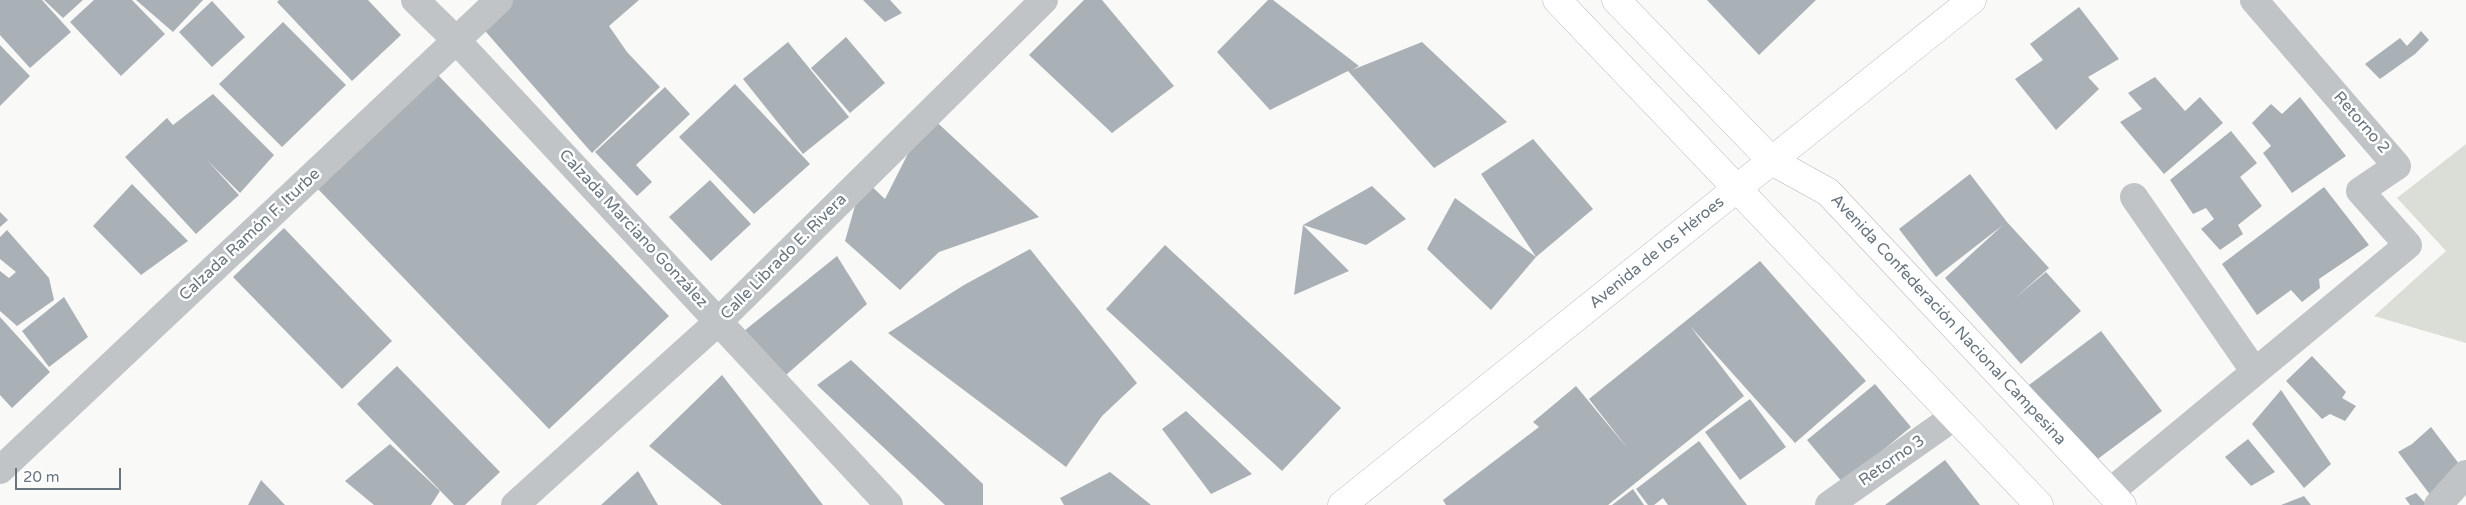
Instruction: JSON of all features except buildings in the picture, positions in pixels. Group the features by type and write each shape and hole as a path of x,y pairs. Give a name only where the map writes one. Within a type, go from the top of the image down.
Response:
{"street":[{"name":"Calzada Marciano González","path":"415,0 457,41 889,505"},
{"name":"Calzada Ramón F. Iturbe","path":"0,470 499,0"},
{"name":"Calle Librado E. Rivera","path":"515,505 718,321 1044,0"},
{"path":"1557,0 1736,190 2039,505"},
{"name":"Avenida Confederación Nacional Campesina","path":"1616,0 1772,161 1828,192 2116,498"},
{"name":"Avenida de los Héroes","path":"1342,505 1972,0"},
{"name":"Retorno 2","path":"2116,498 2255,372 2408,245 2360,191 2397,166 2254,0"},
{"path":"2134,197 2255,372"},
{"name":"Retorno 3","path":"1829,505 1955,416"},
{"path":"2438,505 2466,474"}],"shaded area":[{"path":"2466,144 2466,343 2374,316 2446,251 2397,198"}]}
